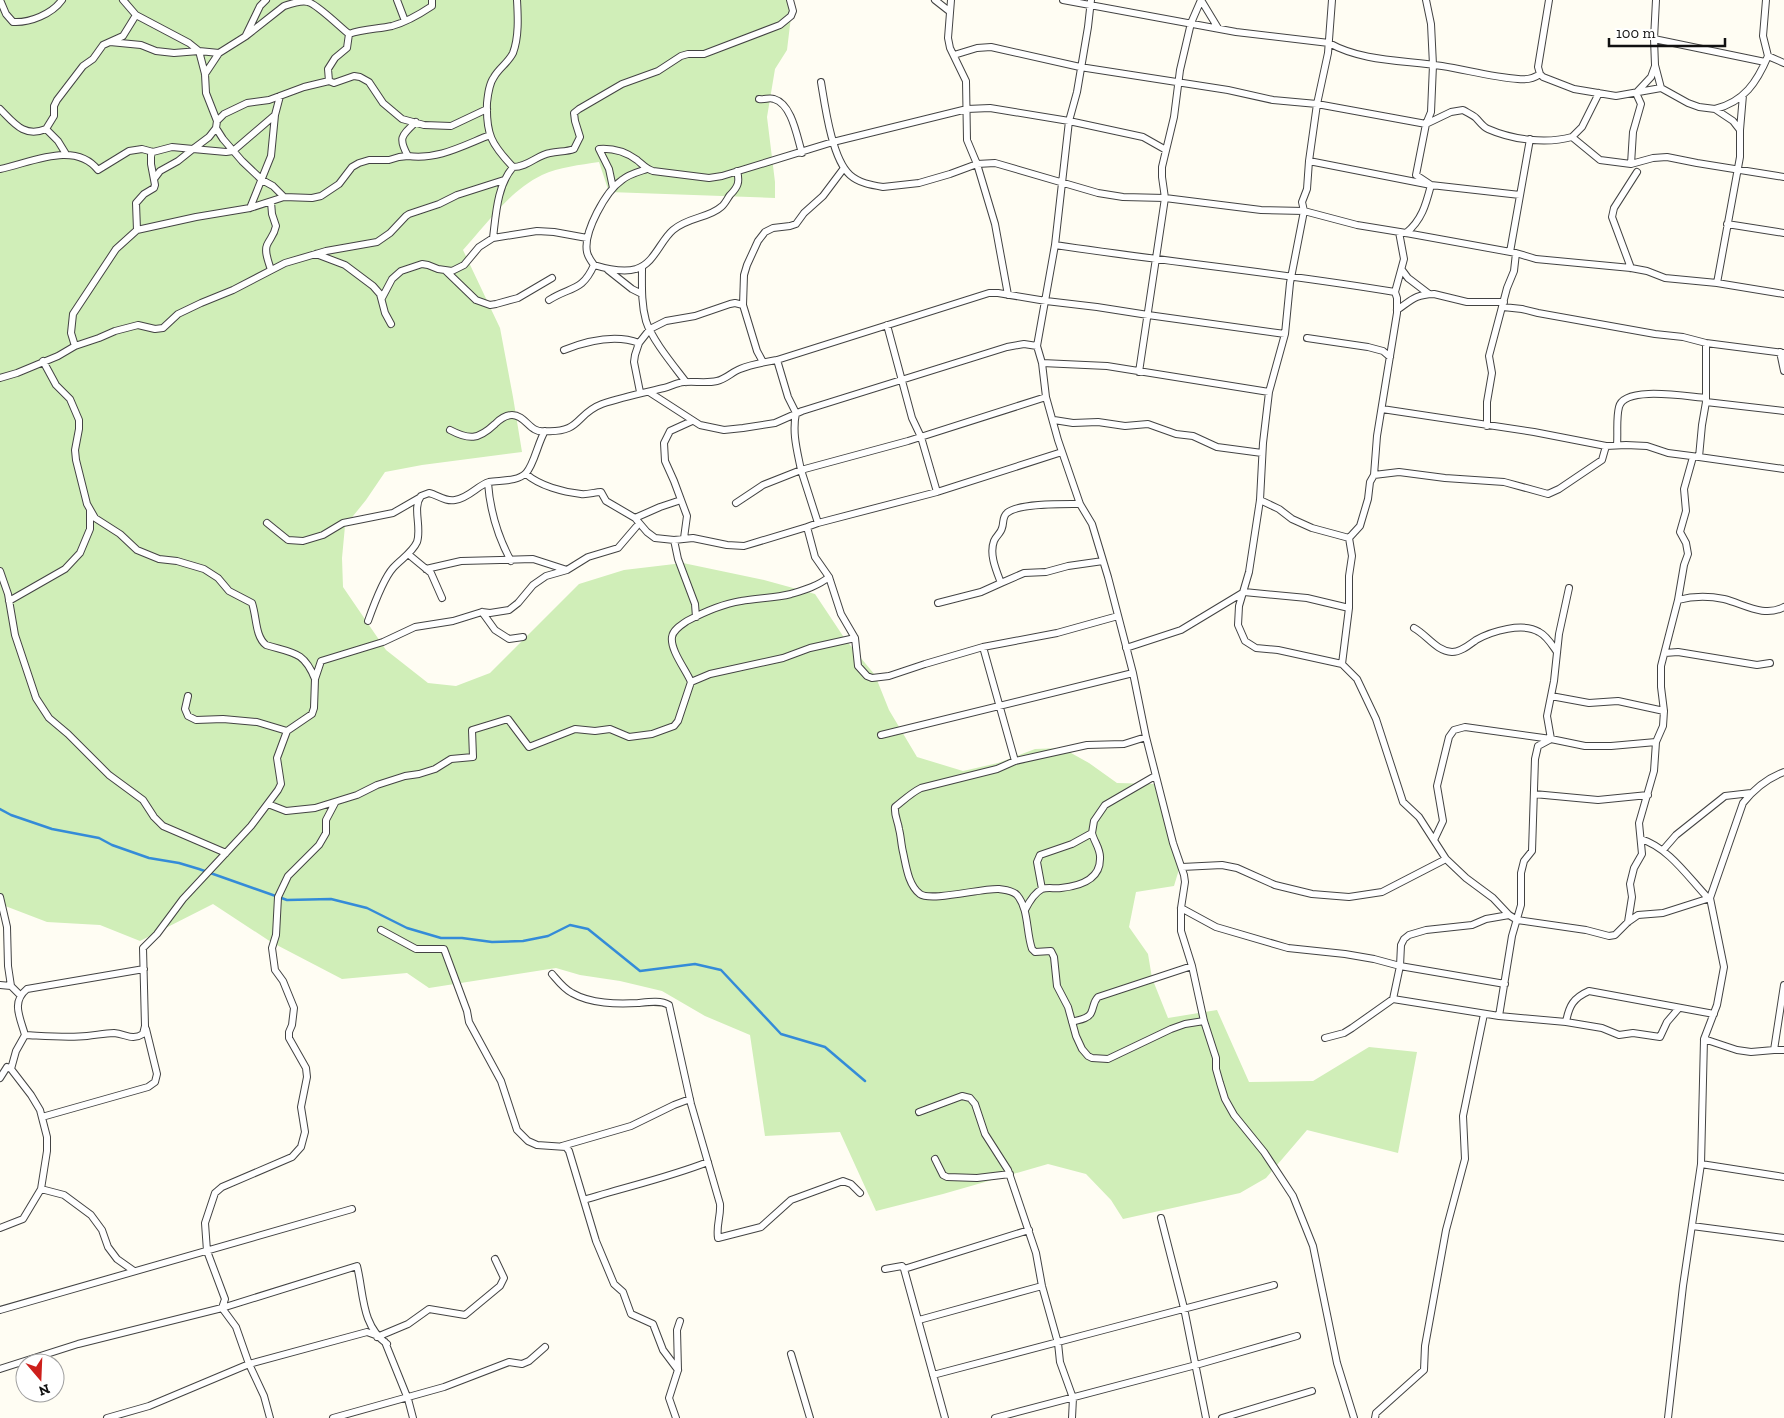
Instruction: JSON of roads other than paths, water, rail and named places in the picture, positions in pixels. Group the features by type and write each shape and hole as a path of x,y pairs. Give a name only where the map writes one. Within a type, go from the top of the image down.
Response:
{"street":[{"path":"0,0 6,14 13,22 24,23 56,7 62,0"},
{"path":"123,0 136,15 189,43 199,51 205,74 206,93 217,125 233,151 262,180 273,186 284,197"},
{"path":"246,36 260,6 266,0"},
{"path":"397,0 405,21"},
{"path":"349,34 405,21 432,6 432,0"},
{"path":"517,0 518,22 513,52 503,68 494,76 489,88 487,109 487,126 490,135 501,154 513,167 521,167 552,152 564,152 574,149 580,137 574,113 622,84 658,71 681,56 704,54 780,25 791,16 793,11 790,0"},
{"path":"935,0 949,11"},
{"path":"951,0 948,38 966,81 967,140 977,164 995,224 1008,295"},
{"path":"1063,0 1090,2 1258,36 1329,43 1340,50 1393,61 1433,65 1518,79 1533,78 1540,74"},
{"path":"1139,372 1165,198 1162,177 1166,150 1174,117 1180,70 1191,23 1201,0"},
{"path":"1201,0 1218,28"},
{"path":"1332,0 1328,53 1317,104 1307,188 1302,202 1304,211 1292,277 1285,334 1269,392 1262,453 1260,500 1249,572 1239,606 1238,625 1245,641 1256,648 1278,650 1342,664 1357,679 1376,719 1403,802 1419,817 1446,859 1517,920 1586,930 1609,936 1615,935 1628,922 1638,916 1663,913 1709,898"},
{"path":"1426,0 1431,24 1433,65 1431,112 1426,124 1416,176 1431,185"},
{"path":"1549,0 1538,67 1540,74 1565,86 1616,96 1661,88 1688,103 1699,107 1715,109 1723,107 1743,95 1758,77 1766,59 1763,36 1766,0"},
{"path":"1656,0 1655,65 1661,88"},
{"path":"205,74 218,53 246,36 284,6 307,2 316,6 349,34"},
{"path":"1090,2 1085,42 1069,121 1055,245 1037,346 1042,363 1046,397 1080,504 1092,524 1133,673 1155,776 1185,882 1181,908 1181,931 1192,966 1204,1021 1216,1058 1216,1069 1225,1099 1234,1115 1264,1152 1293,1196 1313,1246 1337,1363 1354,1418"},
{"path":"0,109 18,127 38,132 46,129 54,116 56,100 83,66 93,59 103,45 123,36 136,15"},
{"path":"329,82 328,70 335,58 347,48 349,34"},
{"path":"1654,39 1784,63"},
{"path":"110,42 141,45 156,51 174,53 199,51 218,53"},
{"path":"954,55 977,48 991,48 1080,67 1228,90 1273,100 1317,104 1426,124 1451,112 1463,110 1476,118 1486,128 1511,136 1530,139 1558,140 1572,137 1582,127 1599,93"},
{"path":"1636,93 1651,77 1655,65"},
{"path":"154,178 160,171 178,161 209,137 224,114 242,105 280,96 304,87 329,82 334,83 354,76 366,79 386,106 402,119 424,125 450,126 487,109"},
{"path":"820,82 834,142 844,168 855,178 883,187 919,183 958,172 977,164 994,163 1106,195 1165,198 1261,210 1304,211 1357,226 1402,232 1554,261 1631,268 1647,271 1665,278 1717,283 1784,294"},
{"path":"1631,164 1633,132 1641,104 1636,93"},
{"path":"1717,283 1738,170 1743,95"},
{"path":"250,208 270,156 275,115 280,96"},
{"path":"759,99 771,98 778,100 785,106 791,116 802,153"},
{"path":"613,188 609,169 599,149 607,148 631,156 647,169 709,178 802,153 834,142 967,109 990,108 1069,121 1143,137 1166,150"},
{"path":"1715,109 1733,121 1740,130"},
{"path":"0,169 66,154 82,157 92,162 98,170 129,151 142,149 153,152 172,147 233,151 275,115"},
{"path":"408,156 401,144 401,138 404,132 416,122"},
{"path":"46,129 58,141 66,154"},
{"path":"75,346 71,333 73,314 116,249 137,230 250,208 284,197 312,198 321,196 339,184 352,167 359,163 369,160 389,160 408,156 421,158 442,155 490,135"},
{"path":"1572,137 1600,160 1631,164 1653,158 1667,157 1696,164 1784,177"},
{"path":"1487,426 1487,402 1492,373 1489,356 1514,270 1513,253 1520,195 1530,139"},
{"path":"137,230 136,203 144,194 153,190 155,185 151,164 153,152"},
{"path":"1309,161 1431,185 1520,195"},
{"path":"493,238 504,180 513,167"},
{"path":"763,362 757,351 744,305 744,275 747,265 758,241 765,232 773,228 796,224 804,213 823,196 844,168"},
{"path":"647,169 629,175 613,188 598,209 587,238 587,252 594,265 607,269 635,270 642,267 660,248 670,232 681,223 721,208 738,186 739,178 736,171"},
{"path":"1631,268 1612,217 1614,208 1621,195 1630,185 1636,172"},
{"path":"0,378 17,373 58,356 75,346 115,331 138,325 155,329 163,328 178,314 233,290 298,258 377,242 390,233 406,216 412,213 504,180"},
{"path":"1402,232 1415,226 1423,211 1431,185"},
{"path":"271,202 276,226 272,239 267,243 266,250 271,270"},
{"path":"1727,224 1784,233"},
{"path":"382,298 392,279 401,271 422,264 452,271 464,265 479,247 493,238 537,231 587,238"},
{"path":"1342,664 1349,608 1349,576 1352,556 1350,538 1360,526 1368,499 1370,482 1374,476 1375,454 1397,310 1395,292 1404,259 1402,232"},
{"path":"1055,245 1155,260 1263,272 1395,292"},
{"path":"315,254 352,269 377,290 382,298 384,313 391,324"},
{"path":"549,300 566,290 580,286 590,276 594,265"},
{"path":"642,267 642,294 646,321 686,382"},
{"path":"607,269 632,289 642,294"},
{"path":"1402,270 1408,278 1429,294"},
{"path":"446,271 468,290 471,296 483,304 490,305 511,300 552,278"},
{"path":"450,430 467,438 473,437 488,430 501,418 513,415 522,418 539,432 570,428 576,425 593,408 640,392 686,382 704,383 723,380 739,369 777,360 989,292 1285,334"},
{"path":"1397,310 1418,295 1429,294 1467,302 1504,305 1655,334 1683,337 1706,343 1782,352 1784,371"},
{"path":"640,392 634,362 639,343 650,329 666,321 695,316 730,304 744,305"},
{"path":"887,325 912,418 921,438 937,492"},
{"path":"564,350 576,345 615,338 639,343"},
{"path":"1307,338 1368,347 1383,351 1390,357"},
{"path":"1628,922 1632,897 1630,884 1634,868 1642,854 1639,823 1654,771 1656,742 1663,726 1661,666 1688,554 1686,544 1680,532 1686,511 1684,489 1696,457 1706,400 1706,343"},
{"path":"648,391 700,426 724,430 775,423 796,413 1007,347 1024,344 1037,346"},
{"path":"777,360 788,397 796,413 794,441 818,523"},
{"path":"44,361 56,385 70,399 79,420 76,455 87,504 95,518 120,534 137,550 159,559 178,561 204,569 218,578 229,590 252,603 257,620 258,635 262,642 266,646 302,657 310,666 315,679"},
{"path":"1042,363 1107,366 1269,392"},
{"path":"1617,445 1619,405 1624,399 1633,395 1651,394 1784,411"},
{"path":"736,503 763,485 801,470 921,438 1046,397"},
{"path":"1382,409 1534,432 1606,446 1646,446 1668,453 1784,469"},
{"path":"684,538 686,516 665,461 664,444 670,431 692,420"},
{"path":"1054,420 1073,423 1098,422 1125,426 1148,424 1176,434 1193,436 1217,447 1262,453"},
{"path":"268,523 288,540 303,541 323,535 344,524 393,513 429,493 447,501 457,500 475,492 488,482 510,479 526,474 531,466 540,438 546,431"},
{"path":"1374,476 1399,472 1445,478 1504,482 1548,494 1559,489 1602,460 1606,446"},
{"path":"526,474 534,481 583,495 601,492 606,501 635,518 655,538 674,540 693,538 744,546 818,523 937,492 1062,452"},
{"path":"488,482 489,498 498,531 511,560"},
{"path":"368,621 388,575 408,554 418,539 417,505 419,498"},
{"path":"635,518 681,500"},
{"path":"1260,500 1279,509 1292,519 1312,528 1350,538"},
{"path":"1001,583 992,550 996,536 1002,529 1004,516 1015,509 1048,504 1080,504"},
{"path":"9,601 65,569 80,553 90,529 90,509"},
{"path":"42,1117 148,1087 155,1082 157,1074 145,1026 143,948 157,934 183,899 252,826 281,784 277,758 287,731 312,714 315,679 321,662 383,642 415,627 453,621 482,612 490,613 509,610 539,580 567,570 588,557 618,548 636,527"},
{"path":"807,527 815,557 829,577 841,614 855,638 858,666 867,676 872,678 889,676 983,647 1057,633 1118,616"},
{"path":"674,540 678,559 695,604 696,617"},
{"path":"408,554 426,569 436,581 442,598"},
{"path":"426,569 461,561 533,559 567,570"},
{"path":"938,603 981,592 1024,573 1046,572 1068,566 1103,561"},
{"path":"0,571 9,601 15,635 36,698 48,718 68,734 109,775 143,800 154,817 163,826 226,853"},
{"path":"268,804 286,810 314,808 357,795 377,785 405,776 419,774 451,759 473,757 472,730 508,719 529,747 575,729 595,731 610,729 629,736 652,734 674,726 678,721 691,682 672,648 671,639 673,632 696,617 723,605 790,594 821,584 829,577"},
{"path":"1551,739 1547,716 1559,634 1569,588"},
{"path":"1126,648 1182,630 1244,592 1307,598 1349,608"},
{"path":"1678,600 1709,597 1723,599 1756,610 1772,612 1784,607"},
{"path":"482,612 495,630 508,639 523,637"},
{"path":"1414,628 1434,645 1443,650 1453,652 1489,635 1522,627 1540,632 1548,639 1557,652"},
{"path":"691,682 710,674 783,658 810,648 855,638"},
{"path":"983,647 1015,761"},
{"path":"1665,653 1678,652 1757,665 1770,663"},
{"path":"881,735 1133,673"},
{"path":"188,696 185,709 188,716 196,720 223,719 257,722 287,731"},
{"path":"1551,696 1588,703 1618,700 1664,711"},
{"path":"1434,840 1443,821 1437,786 1449,736 1454,730 1465,727 1551,739 1585,746 1656,742"},
{"path":"1146,737 1124,744 1087,745 1015,761 997,770 921,788 911,793 895,807 894,812 900,830 906,869 918,893 927,897 985,889 1006,890 1016,894 1025,910 1031,948 1036,952 1050,951 1054,957 1057,986 1064,997 1082,1049 1088,1056 1108,1059 1170,1029 1204,1021"},
{"path":"1499,1016 1506,984 1512,936 1521,905 1521,873 1524,861 1532,851 1535,759 1538,746 1551,739"},
{"path":"1668,1418 1682,1286 1701,1164 1704,1039 1717,1005 1724,967 1724,959 1709,898 1743,803 1751,793 1765,782 1784,772"},
{"path":"1025,910 1031,898 1042,889 1059,889 1075,886 1096,876 1100,858 1092,833 1094,821 1106,805 1155,776"},
{"path":"1663,850 1676,836 1725,796 1751,793"},
{"path":"1534,794 1598,800 1648,795"},
{"path":"222,1308 225,1299 207,1251 205,1223 215,1193 222,1187 292,1157 301,1147 305,1132 301,1107 307,1077 306,1068 289,1038 294,1008 283,981 275,970 272,948 276,935 278,897 288,876 319,845 326,833 326,820 335,803"},
{"path":"1042,889 1038,862 1040,855 1072,844 1092,833"},
{"path":"1641,839 1663,850 1709,898"},
{"path":"1182,867 1222,865 1237,868 1275,884 1312,894 1350,897 1382,892 1446,859"},
{"path":"0,897 4,928 9,942 8,966 11,986 20,995"},
{"path":"1181,908 1216,927 1288,948 1345,954 1400,966 1506,984"},
{"path":"1325,1038 1352,1028 1392,999 1400,966 1401,945 1409,935 1426,930 1472,925 1486,919 1509,915"},
{"path":"381,930 416,949 444,949 467,1011 469,1022 501,1080 517,1130 528,1141 537,1145 566,1147 571,1154 596,1241 614,1284 623,1292 632,1314 653,1324 663,1350 678,1370"},
{"path":"1072,1022 1089,1016 1094,1001 1098,997 1192,966"},
{"path":"11,1070 16,1051 25,1035 17,1004 20,995 27,988 144,969"},
{"path":"552,974 572,993 592,1000 621,1003 660,1002 669,1005 690,1099 720,1204 720,1217 717,1224 718,1238 761,1227 791,1200 843,1181 851,1184 860,1193"},
{"path":"0,985 11,986"},
{"path":"1774,1050 1784,985"},
{"path":"1566,1022 1572,1002 1589,991 1714,1014"},
{"path":"1392,999 1499,1016 1566,1022 1602,1028 1619,1035 1633,1033 1660,1037 1667,1022 1679,1008"},
{"path":"1376,1418 1376,1413 1424,1370 1425,1346 1446,1230 1464,1159 1463,1116 1484,1014"},
{"path":"25,1035 87,1036 104,1032 138,1038 143,1034 145,1026"},
{"path":"1704,1039 1737,1050 1750,1052 1784,1050"},
{"path":"0,1228 23,1219 41,1189 47,1151 47,1137 42,1117 31,1095 7,1067 1,1073"},
{"path":"918,1112 962,1096 970,1098 975,1104 985,1134 1010,1174 1036,1252 1042,1286 1058,1343 1060,1362 1074,1398 1072,1418"},
{"path":"561,1146 630,1126 690,1099"},
{"path":"935,1159 943,1175 947,1177 977,1178 1010,1174"},
{"path":"584,1200 665,1178 708,1162"},
{"path":"1701,1164 1784,1177"},
{"path":"41,1189 64,1195 92,1215 102,1230 108,1248 117,1259 134,1271"},
{"path":"0,1310 352,1209"},
{"path":"1161,1218 1184,1308 1206,1418"},
{"path":"1692,1226 1784,1238"},
{"path":"904,1269 1029,1230"},
{"path":"377,1337 408,1324 429,1308 465,1315 476,1308 482,1300 500,1286 504,1278 495,1259"},
{"path":"885,1268 898,1265 904,1269 945,1418"},
{"path":"0,1368 78,1344 222,1308 357,1266 367,1318 377,1337 386,1344"},
{"path":"933,1374 1058,1343 1274,1285"},
{"path":"919,1320 1042,1286"},
{"path":"222,1308 236,1327 249,1364 264,1396 270,1418"},
{"path":"676,1418 669,1398 678,1370 677,1330 680,1320"},
{"path":"107,1418 125,1416 249,1364 366,1332 381,1337 386,1344 408,1398 413,1418"},
{"path":"995,1418 1196,1366 1297,1336"},
{"path":"333,1418 444,1388 509,1362 526,1363 546,1347"},
{"path":"791,1354 810,1418"},
{"path":"1222,1418 1312,1391"}],"waterway":[{"path":"0,809 11,815 52,829 99,838 112,845 149,858 179,863 199,869 287,900 331,899 367,908 407,928 441,938 462,938 492,942 523,941 548,936 570,925 588,929 640,971 695,964 721,970 781,1034 825,1047 865,1081"}]}
